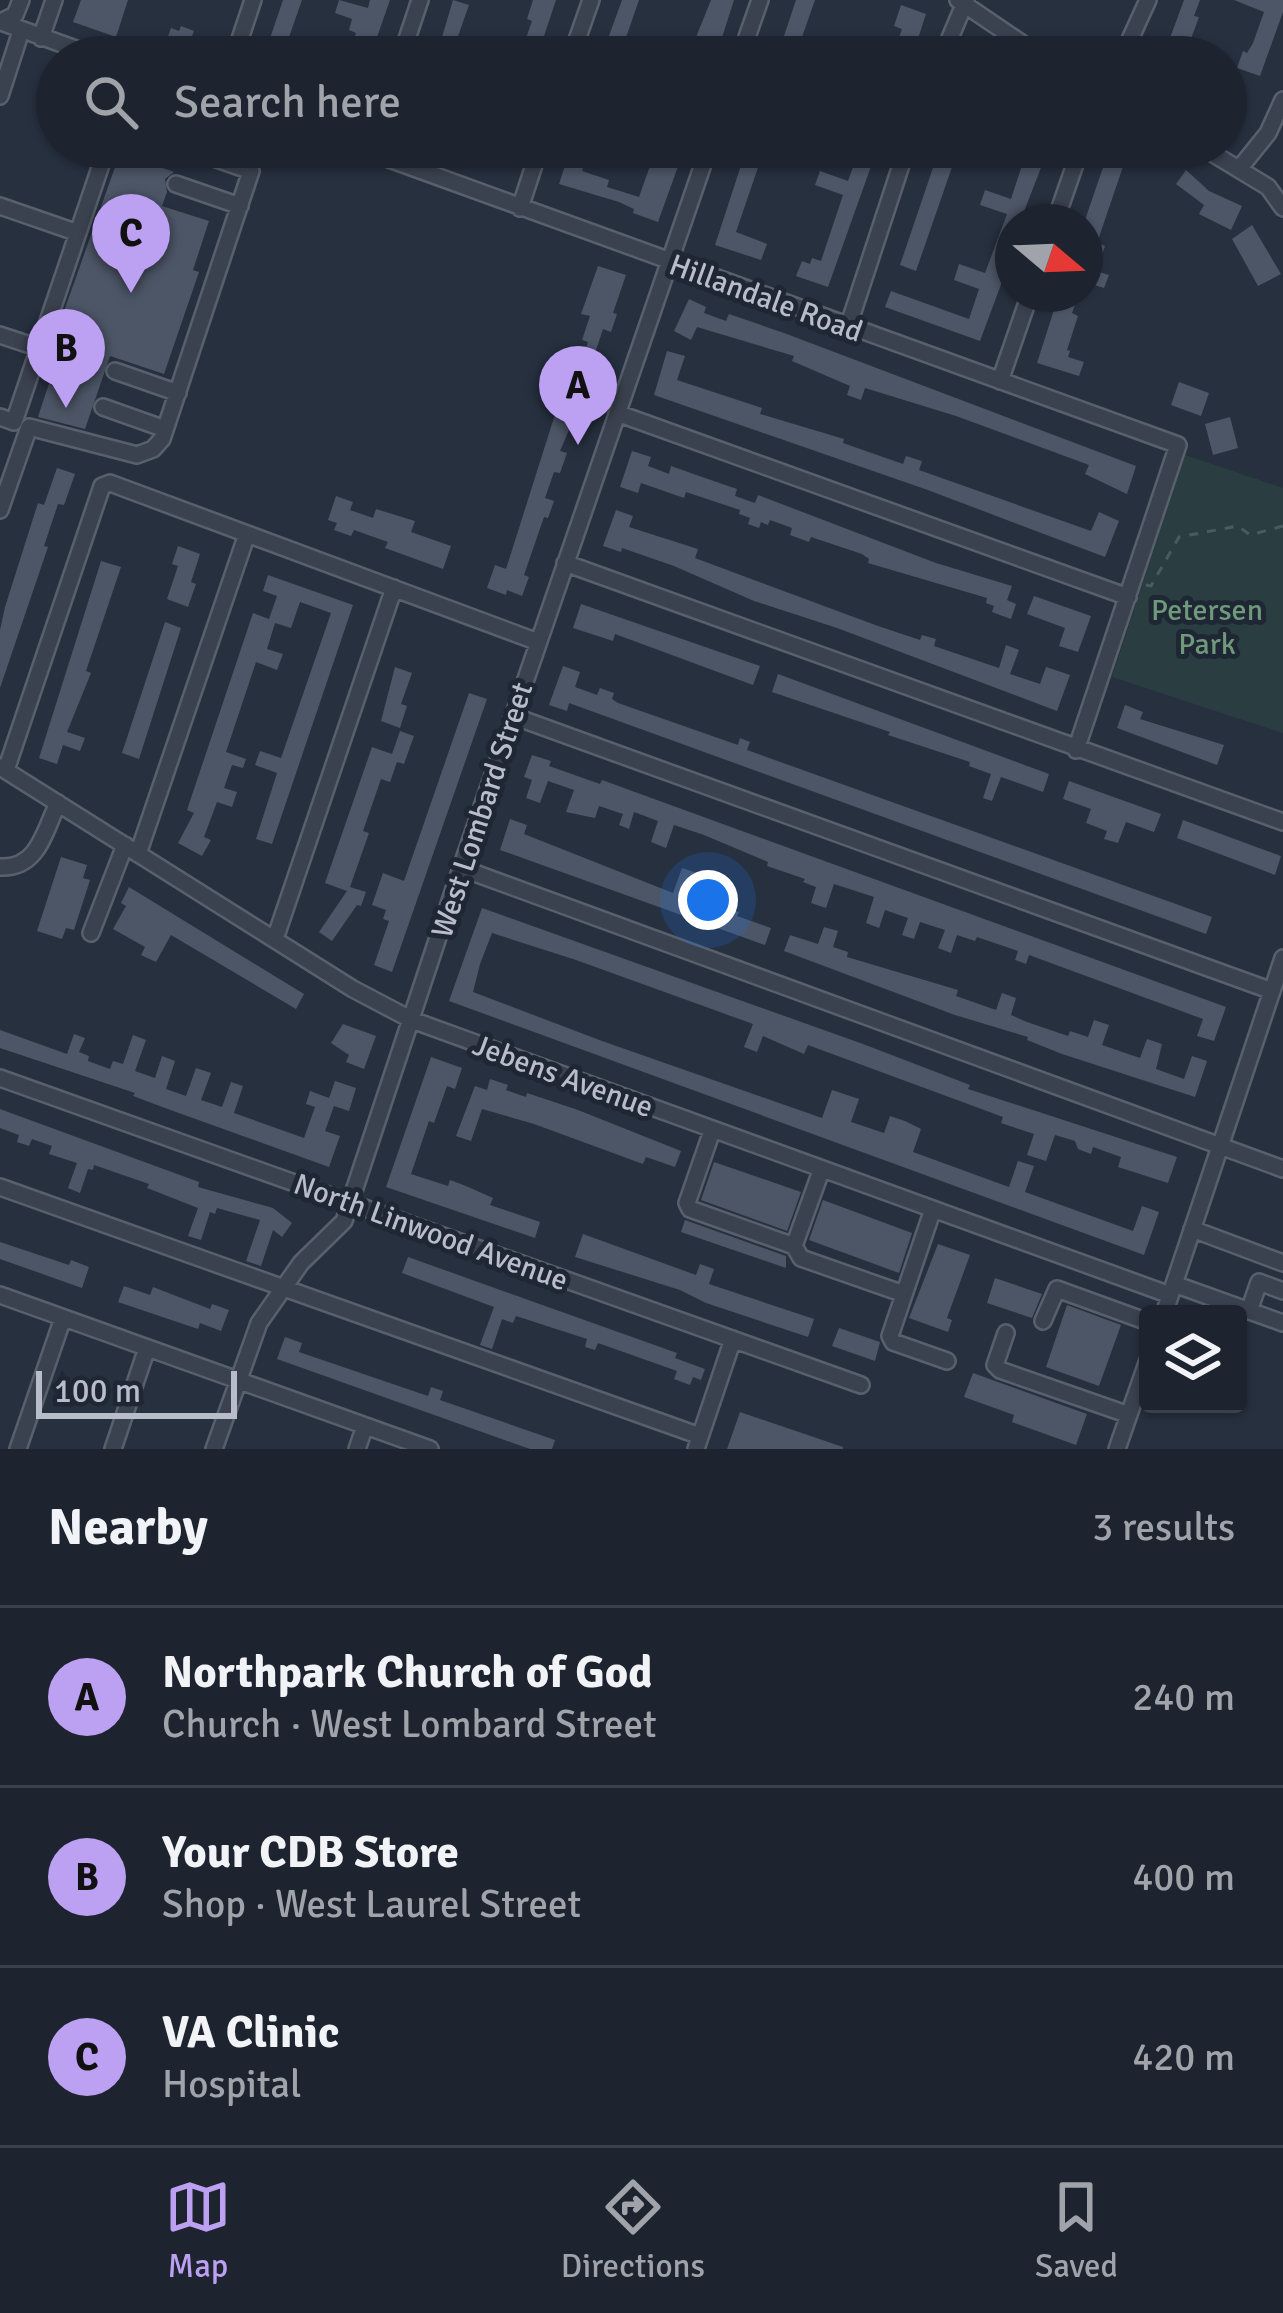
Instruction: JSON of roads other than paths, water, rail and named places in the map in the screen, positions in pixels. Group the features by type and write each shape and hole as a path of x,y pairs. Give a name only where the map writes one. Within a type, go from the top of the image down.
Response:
{"street":[{"path":"0,23 15,15 21,0"},
{"path":"42,36 55,0"},
{"path":"241,36 253,0"},
{"path":"408,36 420,0"},
{"path":"578,36 591,0"},
{"path":"747,36 760,0"},
{"path":"1132,36 1148,0"},
{"path":"950,36 963,2 1012,36"},
{"path":"0,23 36,36"},
{"path":"0,96 21,32"},
{"path":"1247,159 1268,133 1283,100"},
{"path":"0,510 14,422 100,168"},
{"path":"14,422 136,454 153,449 178,393 240,206 251,171 242,168"},
{"name":"Hillandale Road","path":"415,168 1178,445 1131,590"},
{"path":"520,208 533,168"},
{"name":"West Lombard Street","path":"214,1449 259,1323 282,1288 344,1222 351,1204 702,168"},
{"path":"848,327 900,168"},
{"path":"1061,204 1074,168"},
{"path":"1239,169 1268,188 1283,208"},
{"path":"176,184 240,206"},
{"path":"0,206 78,232"},
{"path":"1000,381 1024,312"},
{"path":"0,334 38,348"},
{"path":"116,371 178,393"},
{"path":"104,407 165,429"},
{"path":"616,413 1131,590 1076,750"},
{"path":"3,768 102,486 110,483 538,642"},
{"path":"91,933 132,849 247,534"},
{"path":"565,563 1283,822"},
{"path":"274,939 394,588"},
{"path":"513,716 1272,991"},
{"name":"Jebens Avenue","path":"3,768 412,1020 932,1212 1068,1259 1283,1323"},
{"path":"0,867 22,866 32,858 58,803"},
{"path":"461,868 1283,1169"},
{"path":"1167,1305 1283,958"},
{"name":"North Linwood Avenue","path":"0,1078 861,1384"},
{"path":"712,1131 687,1203 690,1209 794,1246 801,1258 904,1294"},
{"path":"794,1246 820,1171"},
{"path":"0,1187 698,1442 733,1340"},
{"path":"932,1212 890,1336 893,1342 946,1361"},
{"path":"1192,1229 1283,1263"},
{"path":"1042,1321 1068,1259"},
{"path":"1249,1311 1259,1282 1283,1291"},
{"path":"1058,1289 1139,1319"},
{"path":"0,1294 430,1449"},
{"path":"18,1449 63,1318"},
{"path":"1006,1333 995,1365 1000,1370 1129,1415"},
{"path":"113,1449 147,1348"},
{"path":"1117,1449 1139,1386"},
{"path":"357,1449 365,1426"}],"place":[{"name":"VA Clinic","path":"131,293"},
{"name":"Your CDB Store","path":"66,408"},
{"name":"Northpark Church of God","path":"578,445"}],"park label":[{"name":"Petersen Park","path":"1207,627"}]}
